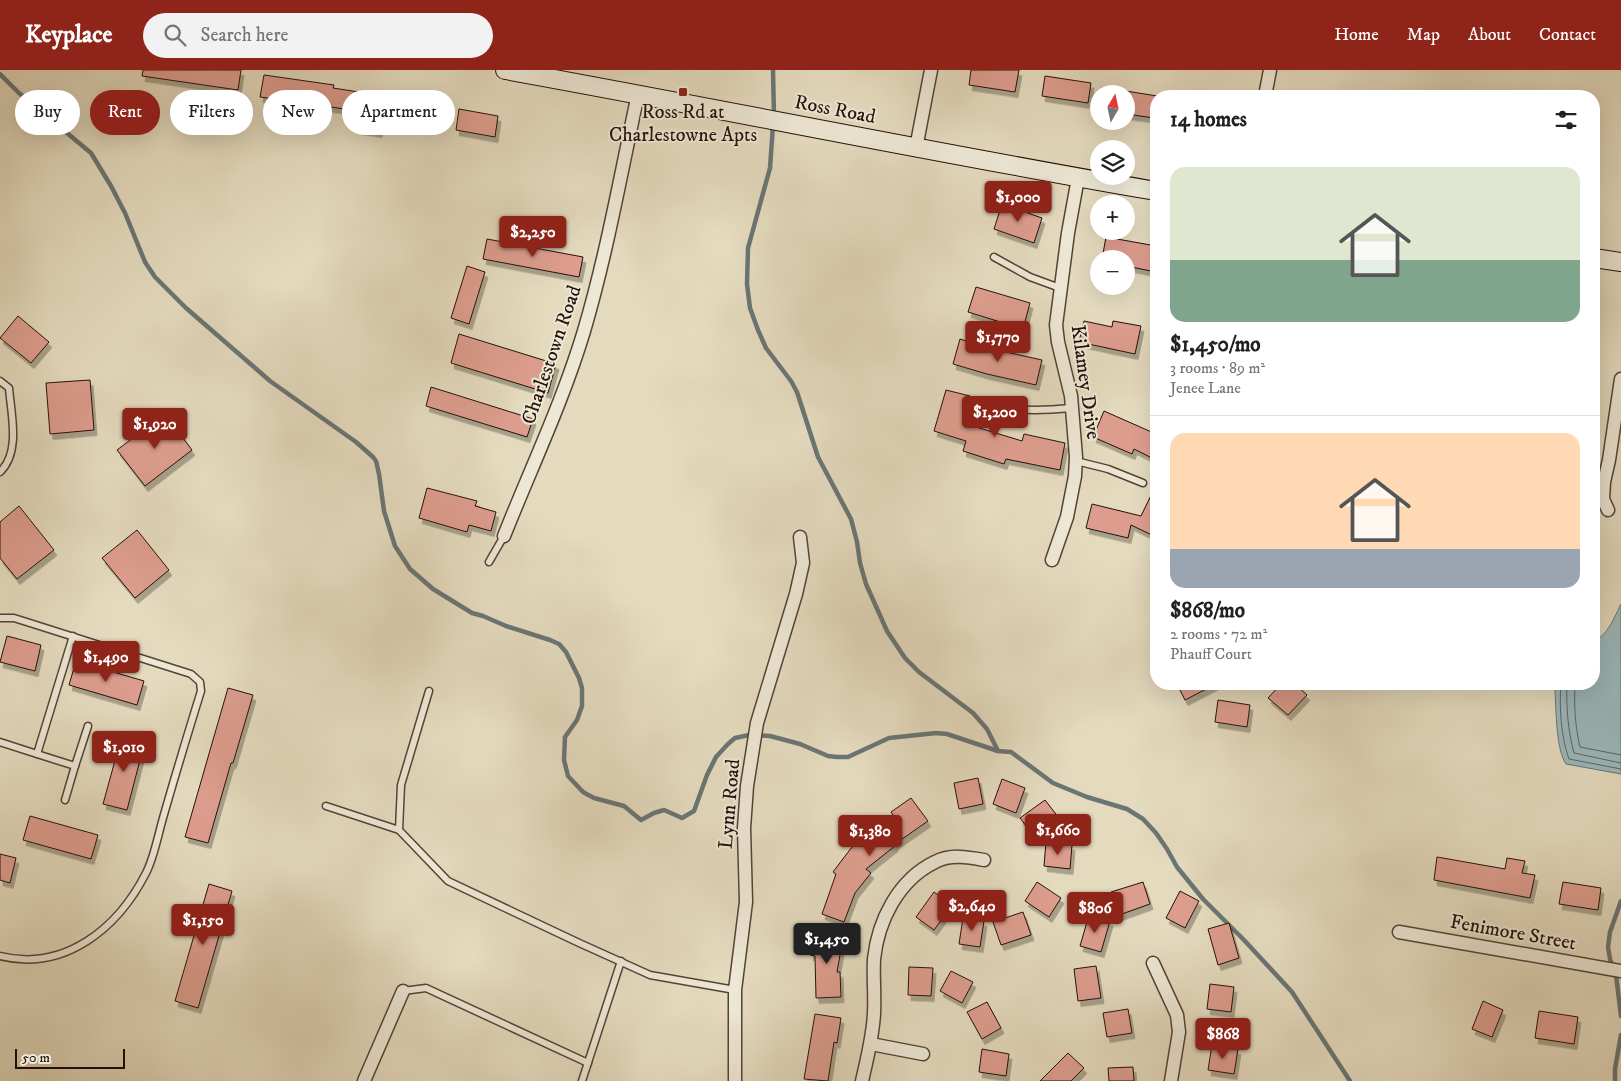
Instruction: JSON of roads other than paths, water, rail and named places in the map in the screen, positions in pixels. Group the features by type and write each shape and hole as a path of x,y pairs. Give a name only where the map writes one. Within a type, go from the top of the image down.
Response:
{"street":[{"name":"Ross Road","path":"505,70 916,148 1150,190"},
{"path":"916,148 931,70"},
{"path":"1266,90 1270,70"},
{"name":"Charlestown Road","path":"504,536 555,411 584,331 638,94"},
{"name":"Kilamey Drive","path":"1052,560 1069,510 1075,476 1076,461 1072,408 1056,325 1060,288 1078,178"},
{"path":"1600,259 1621,262"},
{"path":"1608,510 1603,499 1604,482 1621,379"},
{"name":"Lynn Road","path":"735,1081 735,990 746,902 744,828 747,786 758,723 803,564 800,536"},
{"path":"862,1081 874,1014 874,960 880,930 893,901 904,886 935,861 967,857 984,860"},
{"name":"Fenimore Street","path":"1399,932 1621,972"},
{"path":"1153,963 1177,1015 1179,1032 1171,1081"},
{"path":"364,1081 403,990"},
{"path":"870,1044 923,1054"}],"lane":[{"path":"994,257 1030,277 1060,288"},
{"path":"0,381 9,388 13,439 10,460 0,472"},
{"path":"982,404 1008,410 1031,411 1072,408"},
{"path":"1076,461 1108,469 1143,483"},
{"path":"489,562 504,536"},
{"path":"0,618 14,618 73,636 191,674 200,682 200,690 147,872 121,912 103,930 70,950 31,960 0,956"},
{"path":"37,754 73,636"},
{"path":"399,830 401,784 429,691"},
{"path":"66,800 88,726"},
{"path":"0,742 75,766"},
{"path":"326,806 399,830 448,881 621,962 650,975 735,990"},
{"path":"582,1081 621,962"},
{"path":"403,990 426,988 588,1063"}],"water":[{"path":"1621,604 1621,774 1566,764 1560,749 1556,718 1555,690 1600,690 1600,637 1613,620"}],"waterway":[{"path":"773,70 774,117"},
{"path":"0,74 19,93 91,153 125,213 145,262 155,277 186,308 270,381 356,442 373,457 379,474 384,511 395,546 410,569 433,589 472,613 550,640 559,644 566,652 582,688 582,706 577,720 565,737 564,760 568,776 583,792 594,798 624,806 641,820 664,810 682,818 694,811 707,775 716,757 735,738 749,735 770,736 800,744 828,756 837,757 848,757 889,738 936,733 947,734 998,751 1011,752 1053,783 1087,797 1127,809 1143,819 1156,833 1177,867 1203,899 1292,992 1350,1081"},
{"path":"773,125 770,168 748,248 747,284 750,308 766,348 797,392 818,457 851,519 866,584 887,631 905,658 919,672 973,713 987,729 998,751"},
{"path":"1621,901 1610,932 1608,947 1616,975 1621,1016"},
{"path":"1615,1081 1615,1069 1621,1035"}],"place":[{"name":"Ross Rd at Charlestowne Apts","path":"683,92"}]}
